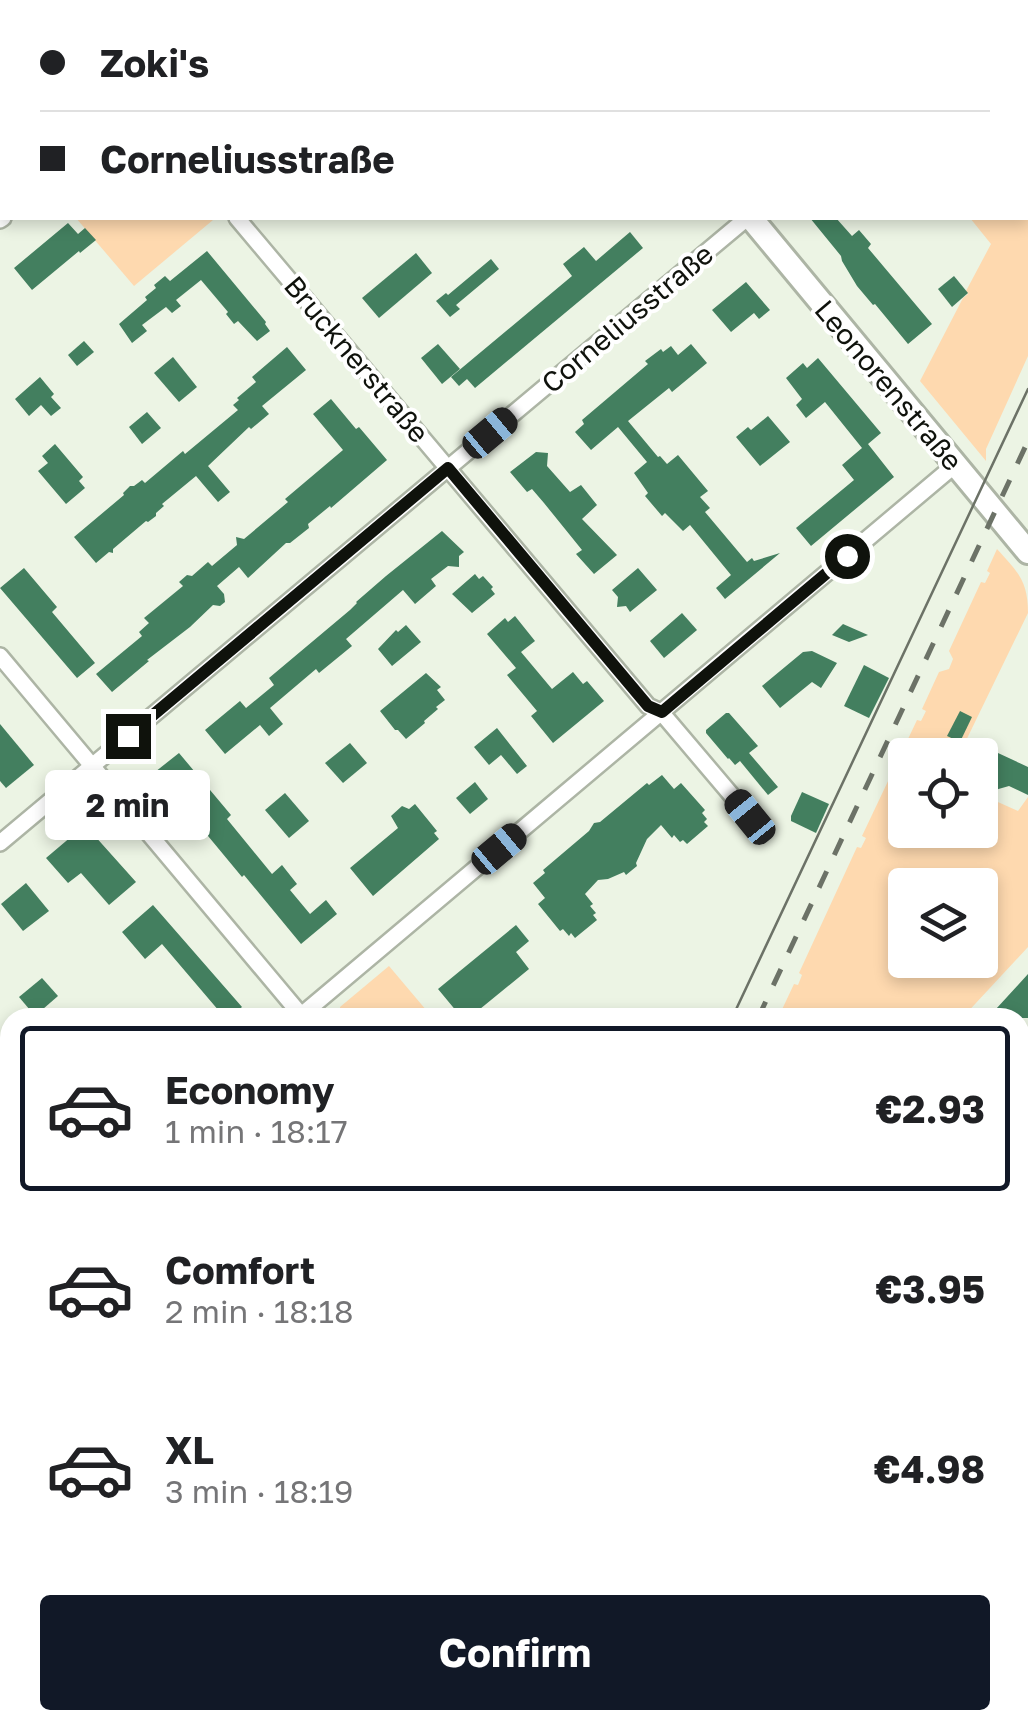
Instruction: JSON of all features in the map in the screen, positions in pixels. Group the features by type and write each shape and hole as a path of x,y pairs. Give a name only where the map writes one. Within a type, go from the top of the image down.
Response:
{"main road":[{"name":"Leonorenstraße","path":"751,220 1028,552"}],"street":[{"name":"Brucknerstraße","path":"239,220 648,706 662,712 750,817"},
{"name":"Corneliusstraße","path":"0,843 747,220"},
{"path":"314,1008 956,464"},
{"path":"0,656 300,1008"}],"shaded area":[{"path":"78,220 213,220 134,286"},
{"path":"972,220 1028,220 1028,356 986,449 986,461 920,381 991,244"},
{"path":"997,549 1020,578 1028,613 967,738 908,738 926,711 922,709 939,672 949,669 953,659 949,651 981,582 985,583"},
{"path":"888,781 888,848 998,848 998,802 1018,811 1028,797 1028,947 971,1008 783,1008 794,984 798,985 802,975 799,973 857,847 861,848 866,838 862,836"},
{"path":"389,966 424,1008 340,1008"}],"building":[{"path":"812,220 838,220 852,236 859,230 871,244 868,248 932,324 908,344 857,286 841,256"},
{"path":"68,223 78,234 85,228 96,240 32,290 14,268"},
{"path":"630,232 643,248 475,388 467,379 459,386 451,377 572,276 563,264 584,247 596,261"},
{"path":"207,251 270,331 257,341 238,321 234,324 201,280 176,300 181,306 172,313 166,307 142,325 147,331 132,343 119,324 147,300 145,297 156,288 154,285 165,276 170,281"},
{"path":"416,253 432,273 379,318 362,298"},
{"path":"491,259 499,269 456,305 460,309 450,317 436,301"},
{"path":"954,276 968,293 952,307 938,289"},
{"path":"746,282 770,310 759,319 754,313 731,332 712,310"},
{"path":"84,341 94,352 77,366 68,355"},
{"path":"438,344 460,369 442,384 421,358"},
{"path":"691,344 707,363 628,421 667,464 678,455 708,491 700,497 710,508 705,512 747,562 780,553 725,599 716,588 731,575 690,525 683,531 665,513 662,516 645,496 648,493 634,473 647,462 618,427 591,450 575,432 584,424 582,420 648,364 645,361 671,346 678,355"},
{"path":"287,347 306,370 262,406 269,414 249,427 208,466 230,492 218,502 196,476 162,504 156,516 96,563 74,537 130,486 142,480 145,483 238,410 233,405 256,382 252,377"},
{"path":"173,357 197,387 179,402 154,373"},
{"path":"818,358 881,433 868,444 894,477 811,546 796,528 854,480 842,465 862,448 825,402 806,418 796,405 802,399 786,378 803,363 807,368"},
{"path":"40,377 61,408 51,416 41,405 29,416 15,399"},
{"path":"331,399 387,460 248,578 239,567 217,586 225,602 213,605 112,692 96,674 142,636 139,632 149,623 144,618 183,586 179,582 187,575 192,576 208,562 212,566 237,545 236,537 244,539 343,450 313,414"},
{"path":"147,412 161,428 142,444 129,427"},
{"path":"768,416 790,442 760,466 736,437"},
{"path":"55,444 83,477 79,481 85,488 66,504 38,471 48,463 42,456"},
{"path":"536,452 548,453 547,466 570,492 581,485 597,505 582,519 617,555 594,574 576,554 582,550 544,503 532,489 527,492 510,472"},
{"path":"442,531 464,552 459,556 459,567 448,566 431,579 436,586 415,604 403,590 346,639 352,646 319,673 316,669 270,708 283,724 269,736 260,725 225,754 205,730 240,701 246,708 274,685 269,678"},
{"path":"24,568 57,607 52,612 95,663 77,678 0,588"},
{"path":"638,568 657,590 630,612 626,606 617,607 618,597 612,590"},
{"path":"475,574 479,579 483,576 495,594 472,613 452,594"},
{"path":"682,613 697,630 664,658 650,641"},
{"path":"515,616 535,641 521,652 552,689 573,672 604,701 553,743 531,716 537,711 507,675 516,668 487,634 505,618 508,622"},
{"path":"843,624 868,635 849,642 832,635"},
{"path":"406,625 421,642 392,666 378,649"},
{"path":"812,651 837,663 821,688 812,682 780,708 762,686 803,652"},
{"path":"864,665 889,678 869,718 844,706"},
{"path":"426,673 441,687 437,690 445,700 406,739 380,711"},
{"path":"960,711 972,717 962,738 947,736"},
{"path":"726,713 758,746 749,753 778,787 768,795 740,761 735,765 706,733"},
{"path":"0,724 34,765 6,788 0,781"},
{"path":"497,728 527,766 517,774 501,755 489,765 474,747"},
{"path":"350,743 367,763 343,783 325,763"},
{"path":"179,753 231,815 227,819 272,874 282,865 297,884 290,890 310,914 326,900 337,914 301,944 155,772"},
{"path":"998,753 1028,767 1028,795 1009,786 998,789"},
{"path":"662,775 674,789 681,783 705,810 702,813 708,826 687,844 674,835 672,838 661,825 647,839 637,866 626,875 624,872 598,880 585,894 593,904 590,906 597,920 575,938 563,929 560,931 538,904 545,898 533,883 594,823"},
{"path":"475,782 488,799 470,814 456,798"},
{"path":"802,792 829,804 816,833 791,821"},
{"path":"285,793 309,821 289,838 265,810"},
{"path":"415,804 439,839 373,896 350,868 398,828 391,816 402,806 409,809"},
{"path":"85,825 136,882 109,905 81,873 68,883 46,858"},
{"path":"26,883 49,911 23,931 1,904"},
{"path":"153,905 242,1007 216,1008 162,944 145,959 122,932"},
{"path":"516,925 529,941 516,952 529,969 481,1008 454,1008 438,989"},
{"path":"1028,974 1028,1008 997,1008"},
{"path":"42,978 58,996 44,1008 28,1008 19,997"}],"tram line":[{"path":"737,1008 1028,389"}],"railway":[{"path":"763,1008 1028,441"}],"route":[{"path":"128,736 448,468 648,706 662,712 847,556"}]}
